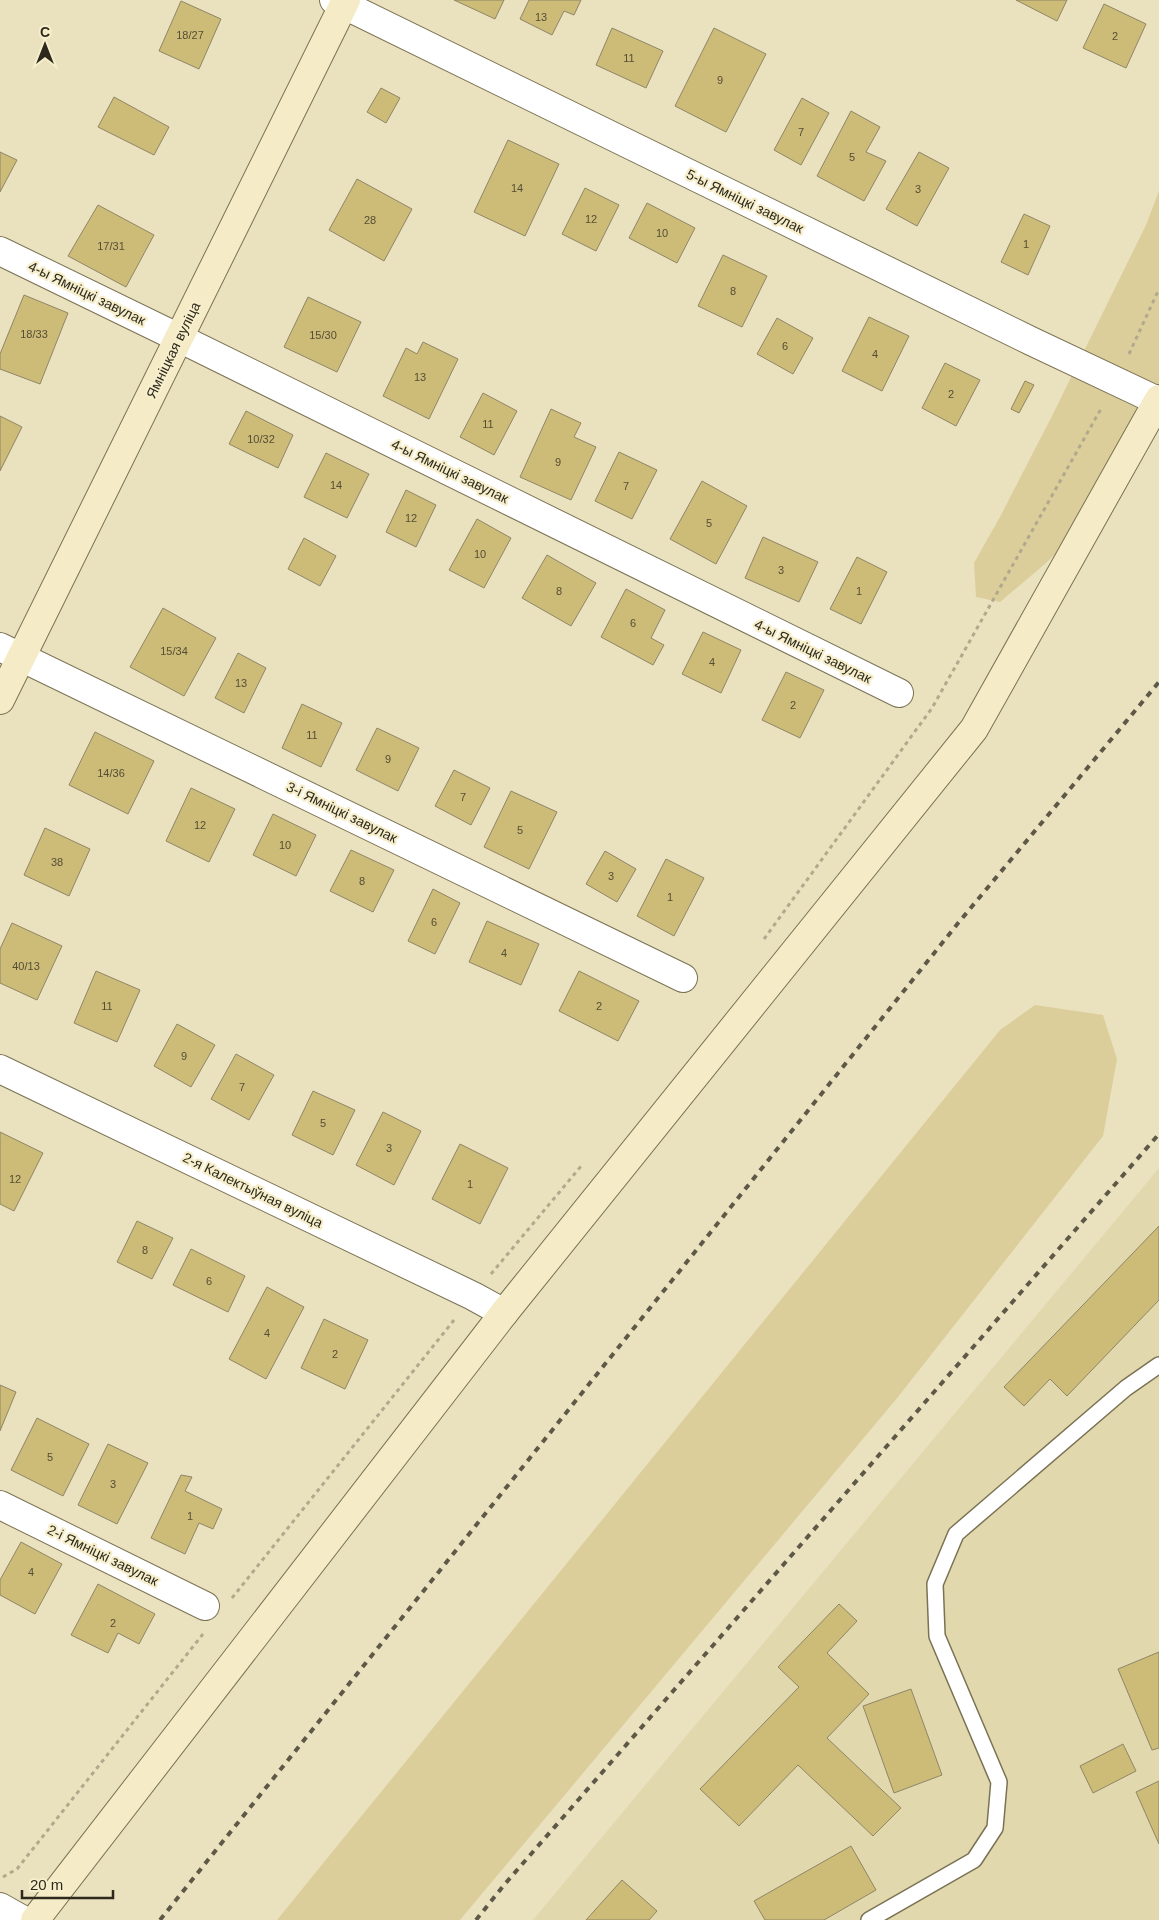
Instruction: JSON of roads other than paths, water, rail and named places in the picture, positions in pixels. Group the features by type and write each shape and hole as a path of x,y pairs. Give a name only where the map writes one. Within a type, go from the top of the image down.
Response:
{"main road":[{"name":"Ямніцкая вуліца","path":"0,700 11,652 179,338 341,2"},
{"path":"35,1920 504,1313 974,729 1159,400"}],"street":[{"name":"5-ы Ямніцкі завулак","path":"341,2 1116,382 1159,400"},
{"name":"4-ы Ямніцкі завулак","path":"0,251 899,693"},
{"name":"3-і Ямніцкі завулак","path":"11,652 683,978"},
{"name":"2-я Калектыўная вуліца","path":"0,1069 473,1296 504,1313"},
{"name":"2-і Ямніцкі завулак","path":"0,1505 214,1613"},
{"path":"0,1908 23,1920"}],"lane":[{"path":"869,1920 974,1860 995,1828 999,1782 937,1636 935,1584 956,1534 1126,1388 1159,1365"}],"railway":[{"path":"160,1920 959,922 1159,682"},
{"path":"476,1920 504,1885 1159,1134"}]}
